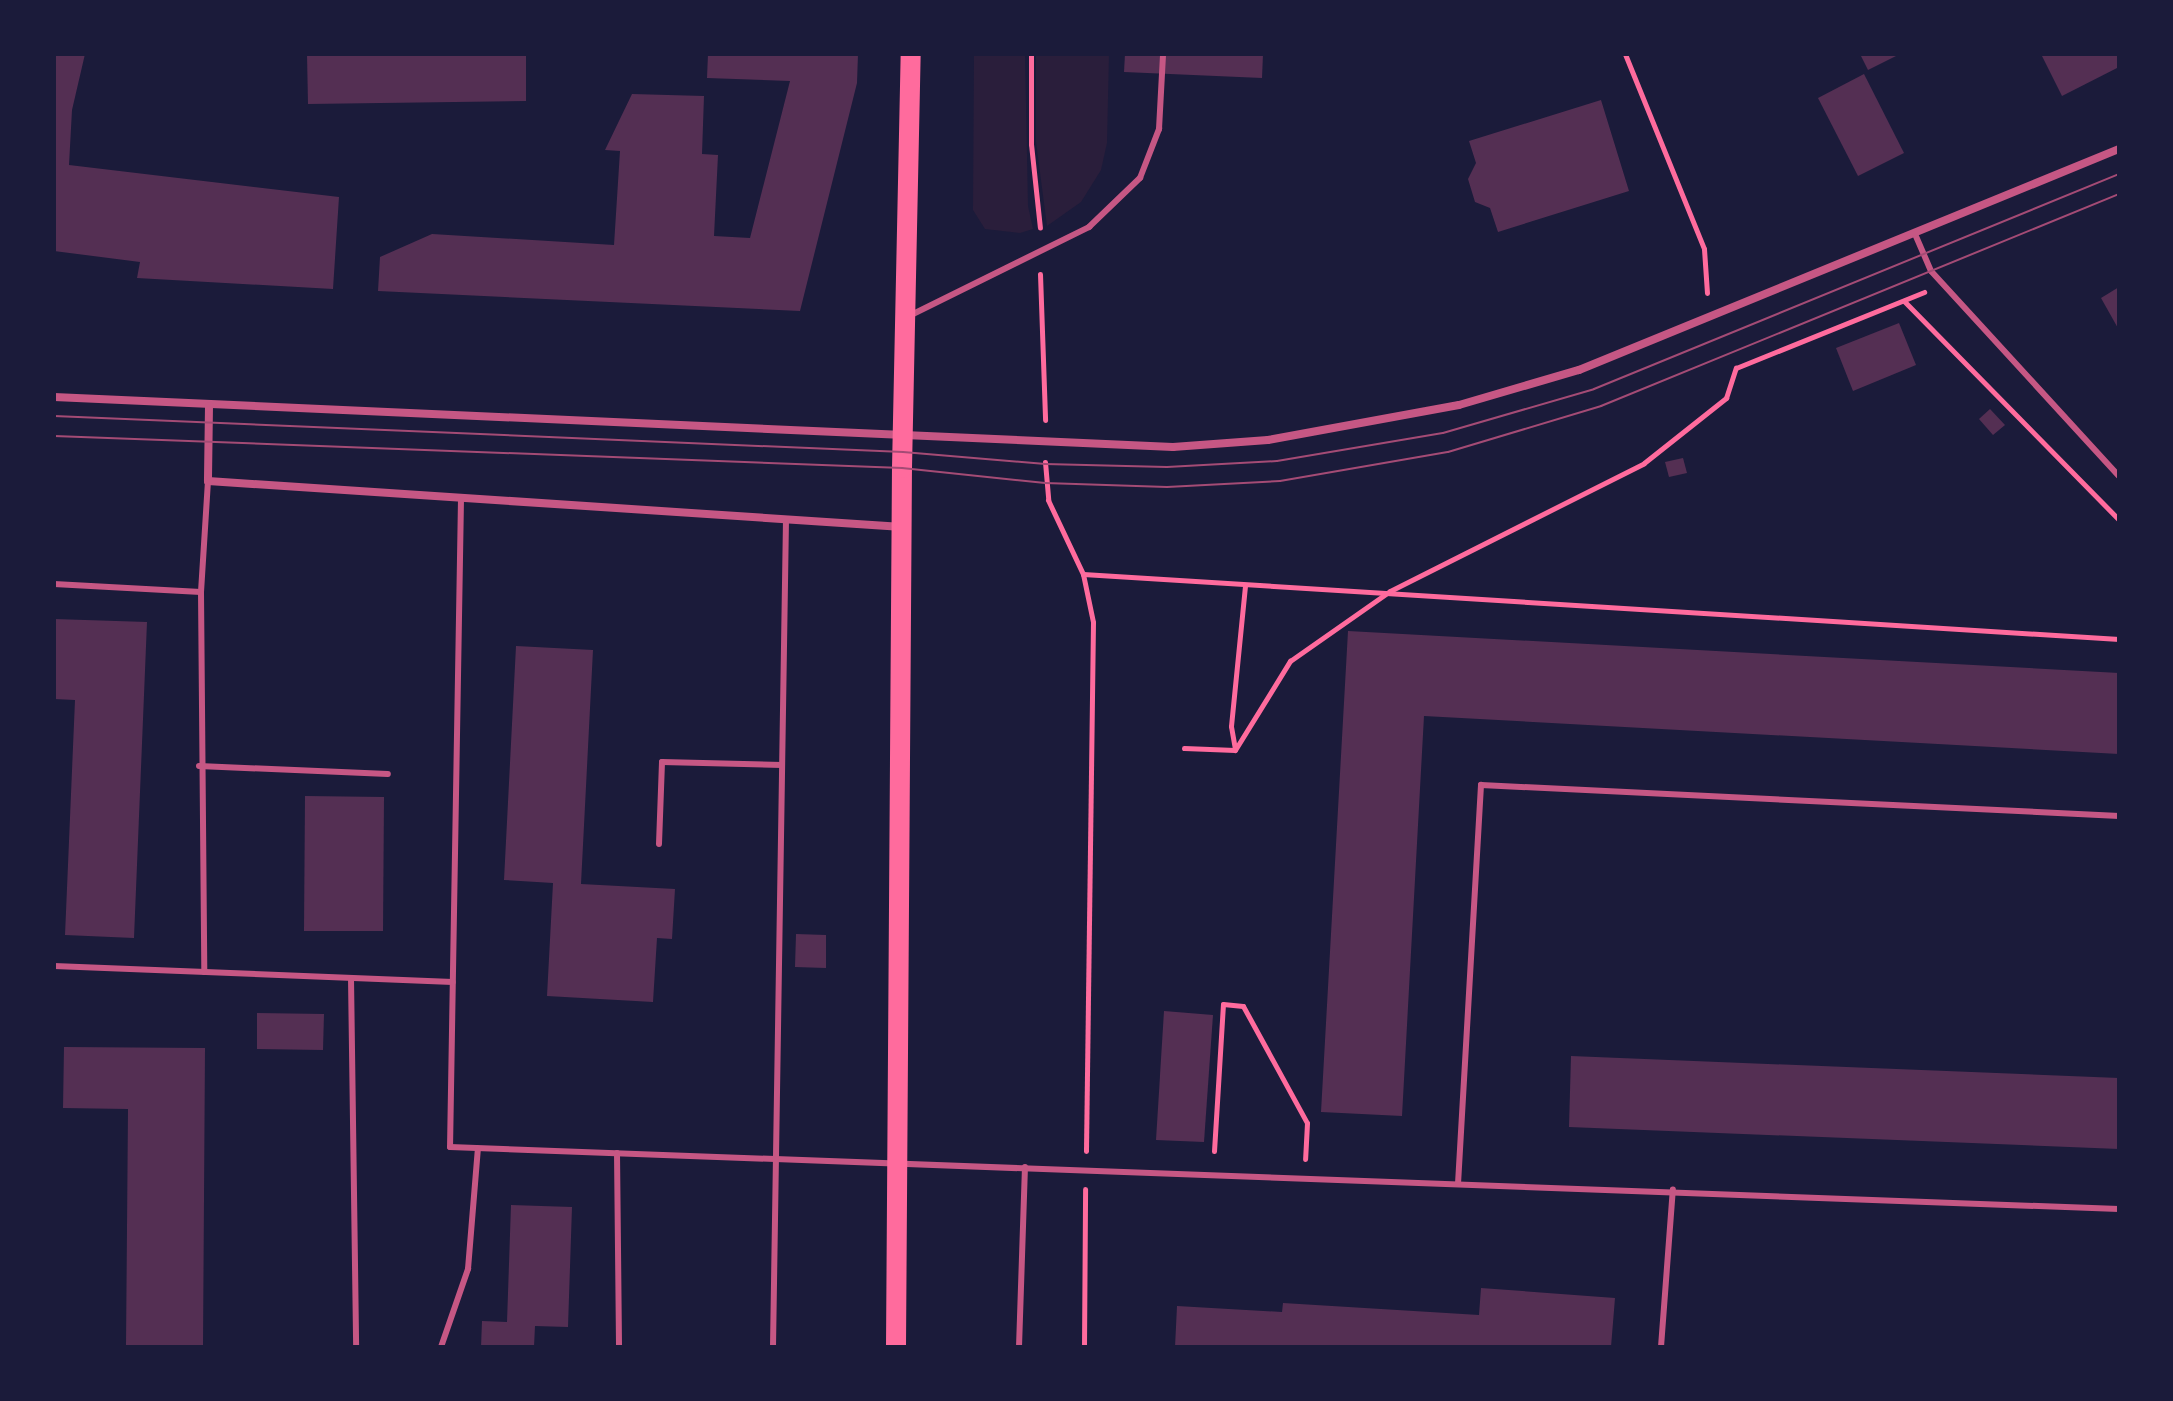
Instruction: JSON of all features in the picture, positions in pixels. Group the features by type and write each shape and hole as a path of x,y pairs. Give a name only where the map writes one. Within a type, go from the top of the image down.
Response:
{"main road":[{"path":"896,1347 902,527 911,54"}],"street":[{"path":"54,397 1173,447 1268,440 1459,405 1579,370 2119,149"},
{"path":"209,406 208,481 902,527"}],"lane":[{"path":"908,317 1089,227 1140,178 1159,129 1163,54"},
{"path":"1915,234 1931,271 2119,476"},
{"path":"204,972 199,766 201,592 208,481"},
{"path":"461,499 450,1147 1673,1189 2119,1209"},
{"path":"773,1347 786,520"},
{"path":"54,584 201,592"},
{"path":"659,844 662,762 782,765"},
{"path":"199,766 388,774"},
{"path":"1458,1184 1481,785 2119,816"},
{"path":"54,966 453,982"},
{"path":"351,978 356,1347"},
{"path":"441,1347 468,1269 478,1148"},
{"path":"617,1153 619,1347"},
{"path":"1019,1347 1025,1167"},
{"path":"1661,1347 1673,1189"}],"path":[{"path":"1031,54 1048,500 1083,574 1093,622 1084,1347"},
{"path":"1625,54 1704,249 1707,293"},
{"path":"1235,750 1290,661 1390,591 1644,463 1726,398 1736,368 1943,284"},
{"path":"1903,300 2119,520"},
{"path":"1083,574 2119,639"},
{"path":"1235,750 1231,726 1245,586"},
{"path":"1184,748 1235,750"},
{"path":"1214,1151 1223,1004 1243,1006 1307,1123 1304,1176"}],"shaded area":[{"path":"974,54 1025,54 1028,206 1033,229 1020,233 985,229 973,210"},
{"path":"1036,54 1109,54 1107,143 1101,170 1081,202 1047,226 1036,142"}],"building":[{"path":"54,54 85,54 72,110 69,165 339,197 333,289 137,278 140,262 54,251"},
{"path":"307,54 526,54 526,101 308,104"},
{"path":"708,54 858,54 857,83 800,311 378,291 380,257 432,234 614,245 620,151 605,150 632,94 704,96 702,154 718,155 714,236 750,238 790,81 707,78"},
{"path":"1125,54 1263,54 1262,78 1124,72"},
{"path":"1860,54 1900,54 1868,70"},
{"path":"2041,54 2119,54 2119,67 2062,96"},
{"path":"1864,74 1904,153 1858,176 1818,98"},
{"path":"1601,100 1629,191 1498,232 1490,208 1475,202 1468,179 1476,163 1469,141"},
{"path":"2119,287 2119,330 2101,298"},
{"path":"1899,323 1916,365 1853,391 1836,348"},
{"path":"1990,409 2005,425 1993,435 1979,419"},
{"path":"1683,458 1687,473 1669,477 1665,462"},
{"path":"54,619 147,622 134,938 65,935 75,700 54,699"},
{"path":"1348,631 2119,673 2119,754 1424,716 1402,1116 1321,1112"},
{"path":"516,646 593,650 581,884 675,889 672,939 657,938 653,1002 547,996 553,883 504,880"},
{"path":"305,796 384,797 383,931 304,931"},
{"path":"796,934 826,935 826,968 795,967"},
{"path":"1164,1011 1213,1015 1204,1142 1156,1140"},
{"path":"257,1013 324,1014 323,1050 257,1049"},
{"path":"64,1047 205,1048 203,1347 126,1347 128,1109 63,1108"},
{"path":"1571,1056 2119,1078 2119,1149 1569,1127"},
{"path":"511,1205 572,1207 568,1327 535,1326 534,1347 481,1347 482,1321 507,1322"},
{"path":"1481,1288 1615,1298 1611,1347 1175,1347 1177,1306 1282,1312 1283,1303 1479,1315"}],"tram line":[{"path":"54,416 903,452 1045,464 1167,467 1277,461 1443,433 1594,389 2119,174"},
{"path":"54,436 902,468 1045,483 1167,487 1280,481 1448,452 1601,406 2119,194"}]}
